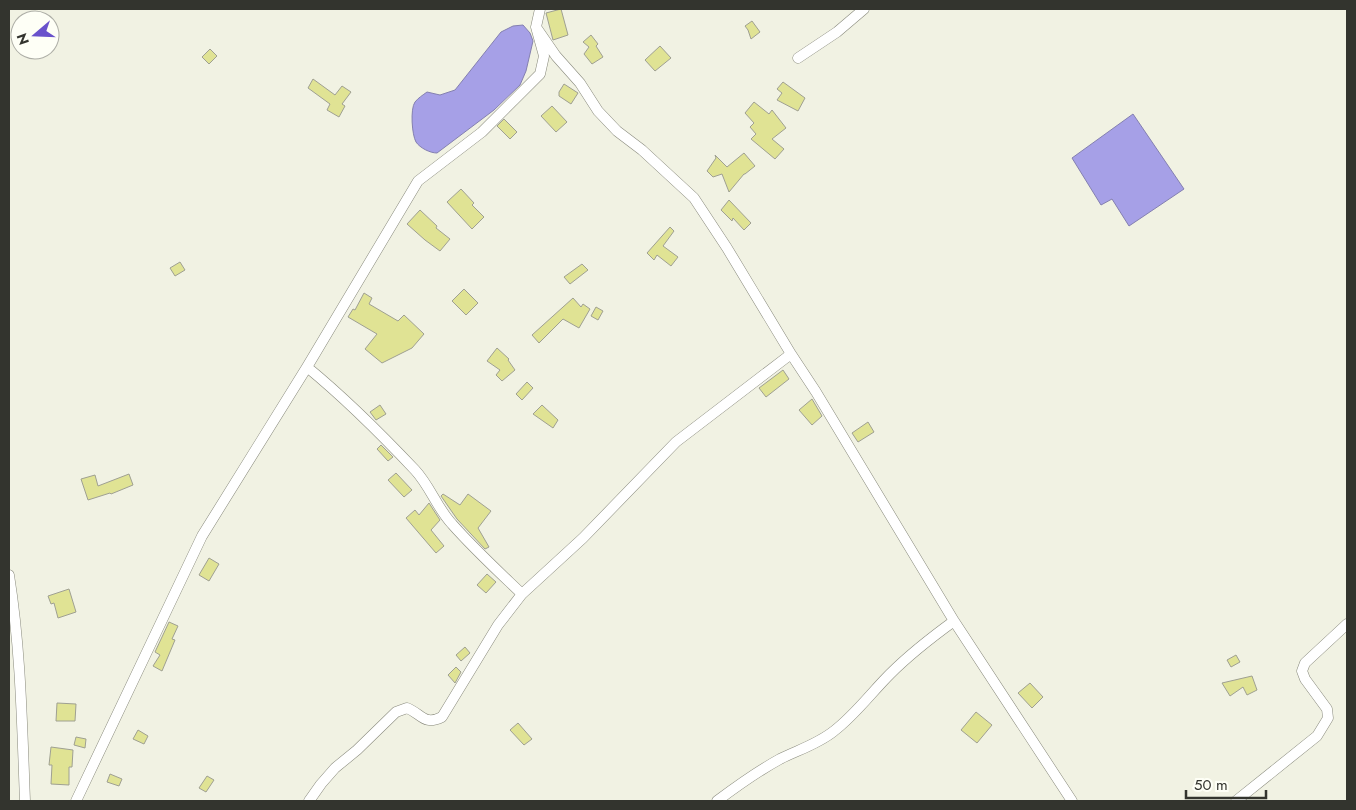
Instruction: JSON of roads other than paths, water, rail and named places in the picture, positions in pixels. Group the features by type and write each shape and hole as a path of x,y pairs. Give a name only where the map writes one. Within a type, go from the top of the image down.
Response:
{"street":[{"path":"76,801 202,536 307,367 418,181 482,132 540,74 544,56 536,27 540,9"},
{"path":"798,58 838,32 864,9"},
{"path":"536,27 556,56 580,83 598,111 617,131 642,150 694,198 816,392 954,621 1072,801"},
{"path":"309,801 335,768 357,750 396,712 407,708 426,720 432,721 442,717 498,625 522,594 584,538 676,442 791,354"},
{"path":"307,367 384,436 416,471 450,522 522,594"},
{"path":"9,575 21,687 25,801"},
{"path":"717,801 748,778 835,731 849,719 890,673 922,645 954,621"},
{"path":"1236,801 1317,736 1328,718 1327,710 1305,679 1302,671 1305,663 1347,624"}]}
